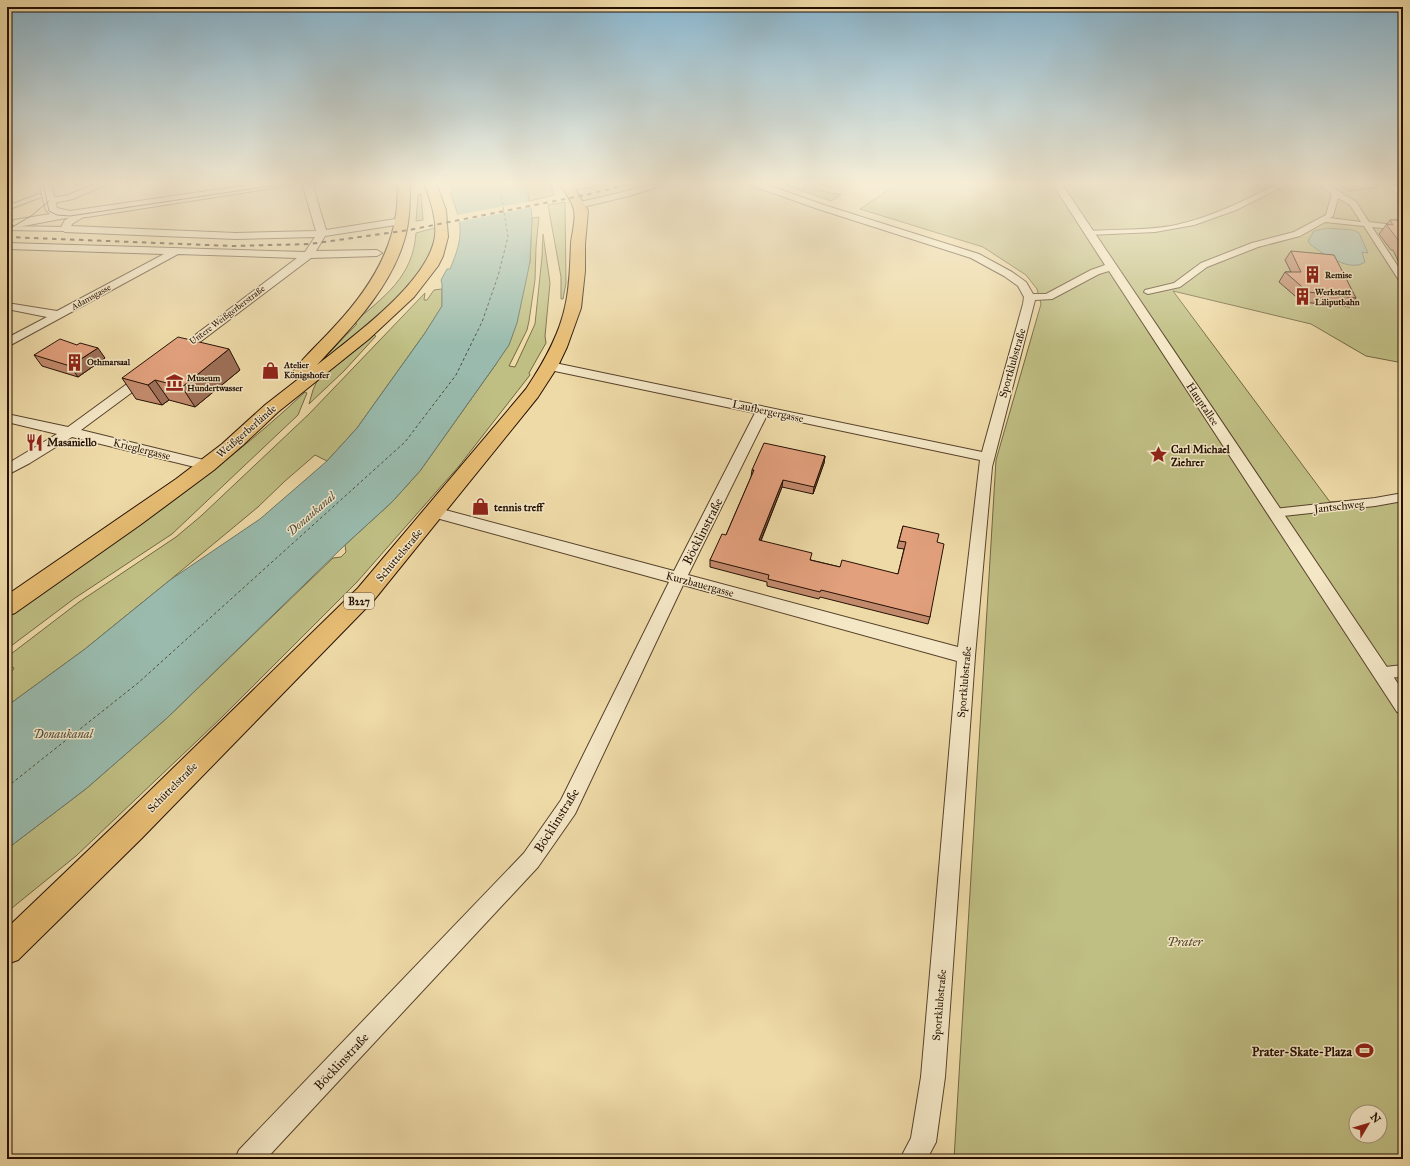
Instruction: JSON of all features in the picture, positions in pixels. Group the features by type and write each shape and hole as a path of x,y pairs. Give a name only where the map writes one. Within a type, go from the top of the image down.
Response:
{"main road":[{"path":"274,406 301,372 355,316 374,289 394,252 399,237"},
{"name":"Weißgerberlände","path":"7,607 108,537 207,464 241,437 274,406 340,355 406,297 420,282 437,254 441,237"},
{"name":"Schüttelstraße","path":"7,948 132,828 366,594 532,393 550,366 574,308 578,272 579,237"}],"street":[{"path":"309,254 320,237"},
{"path":"916,237 975,256 1022,284 1030,297 1048,297 1090,274 1111,267"},
{"name":"Hauptallee","path":"1091,237 1403,706"},
{"path":"1148,292 1177,285 1204,265 1255,245 1284,237"},
{"path":"1375,237 1403,280"},
{"path":"7,246 174,252 309,254 377,253"},
{"name":"Adamsgasse","path":"7,343 174,252"},
{"name":"Untere Weißgerberstraße","path":"165,362 309,254"},
{"name":"Sportklubstraße","path":"914,1159 923,1142 933,1077 966,656 986,457 1030,297"},
{"path":"7,306 58,315"},
{"name":"Laufbergergasse","path":"550,366 986,457"},
{"path":"7,470 36,455 71,432 153,371"},
{"name":"Böcklinstraße","path":"248,1159 531,860 568,807 679,578 764,410"},
{"name":"Krieglergasse","path":"7,418 207,464"},
{"name":"Jantschweg","path":"1274,512 1375,502 1403,497"},
{"name":"Kurzbauergasse","path":"434,512 966,656"},
{"path":"1381,672 1403,671"}],"green space":[{"path":"415,237 435,237 430,257 413,281 365,328 320,365 318,364 357,324 353,323 386,295 395,285 403,274 414,248"},
{"path":"531,237 537,237 535,280 529,321 527,330 509,366 515,367 535,324 543,237 550,283 545,336 546,343 529,373 530,375 459,466 357,582 219,720 76,856 7,912 7,849 87,788 167,718 333,558 341,557 346,552 345,545 392,502 420,471 496,364 530,262"},
{"path":"554,237 565,237 566,283 563,299 561,299 561,277"},
{"name":"Prater","path":"952,237 1403,237 1403,363 1366,356 1311,324 1173,291 1330,502 1377,498 1403,493 1403,1159 954,1159 996,460 1041,304 1037,289 1026,275 983,247"},
{"path":"442,289 442,306 425,333 357,428 327,461 315,455 258,507 170,580 85,649 7,706 7,674 14,669 13,667 7,669 7,657 79,602 176,537 201,516 309,414 425,293 424,300 427,300 434,290"},
{"path":"374,335 376,336 344,371 309,404 317,381"},
{"path":"305,392 307,393 298,415 172,534 75,598 7,649 7,618 122,538 197,482 270,423"}],"water":[{"name":"Donaukanal","path":"460,237 531,237 530,262 517,323 509,345 420,471 392,502 345,545 167,718 87,788 7,849 7,706 85,649 170,580 260,519 327,461 357,428 425,333 442,306 441,280 447,269 450,269 455,258"},
{"path":"1310,237 1361,237 1368,253 1362,252 1365,262 1359,265 1345,264 1322,253 1308,241"}],"building":[{"path":"1396,237 1403,237 1403,246 1400,240"},
{"path":"1291,251 1334,255 1356,298 1308,292 1285,272 1301,272"},
{"path":"178,337 229,349 182,387 155,380 148,385 122,378"},
{"path":"60,339 77,345 80,343 98,348 70,366 34,355"},
{"path":"764,443 825,456 814,487 783,480 759,540 812,553 810,560 840,567 842,560 898,574 906,542 899,541 903,526 939,534 937,542 944,544 930,617 821,590 820,592 768,579 769,575 710,560 722,534 726,535"}],"ferry route":[{"path":"7,787 138,683 405,442 456,375 482,322 498,276 508,237"}],"railway":[{"path":"17,237 233,246 310,244 357,237"}],"place":[{"name":"Remise","path":"1312,275"},
{"name":"Werkstatt Liliputbahn","path":"1302,297"},
{"name":"Othmarsaal","path":"74,362"},
{"name":"Atelier Königshofer","path":"271,370"},
{"name":"Museum Hundertwasser","path":"174,383"},
{"name":"Masaniello","path":"34,442"},
{"name":"Carl Michael Ziehrer","path":"1158,455"},
{"name":"tennis treff","path":"481,507"},
{"name":"Prater-Skate-Plaza","path":"1365,1051"}]}
